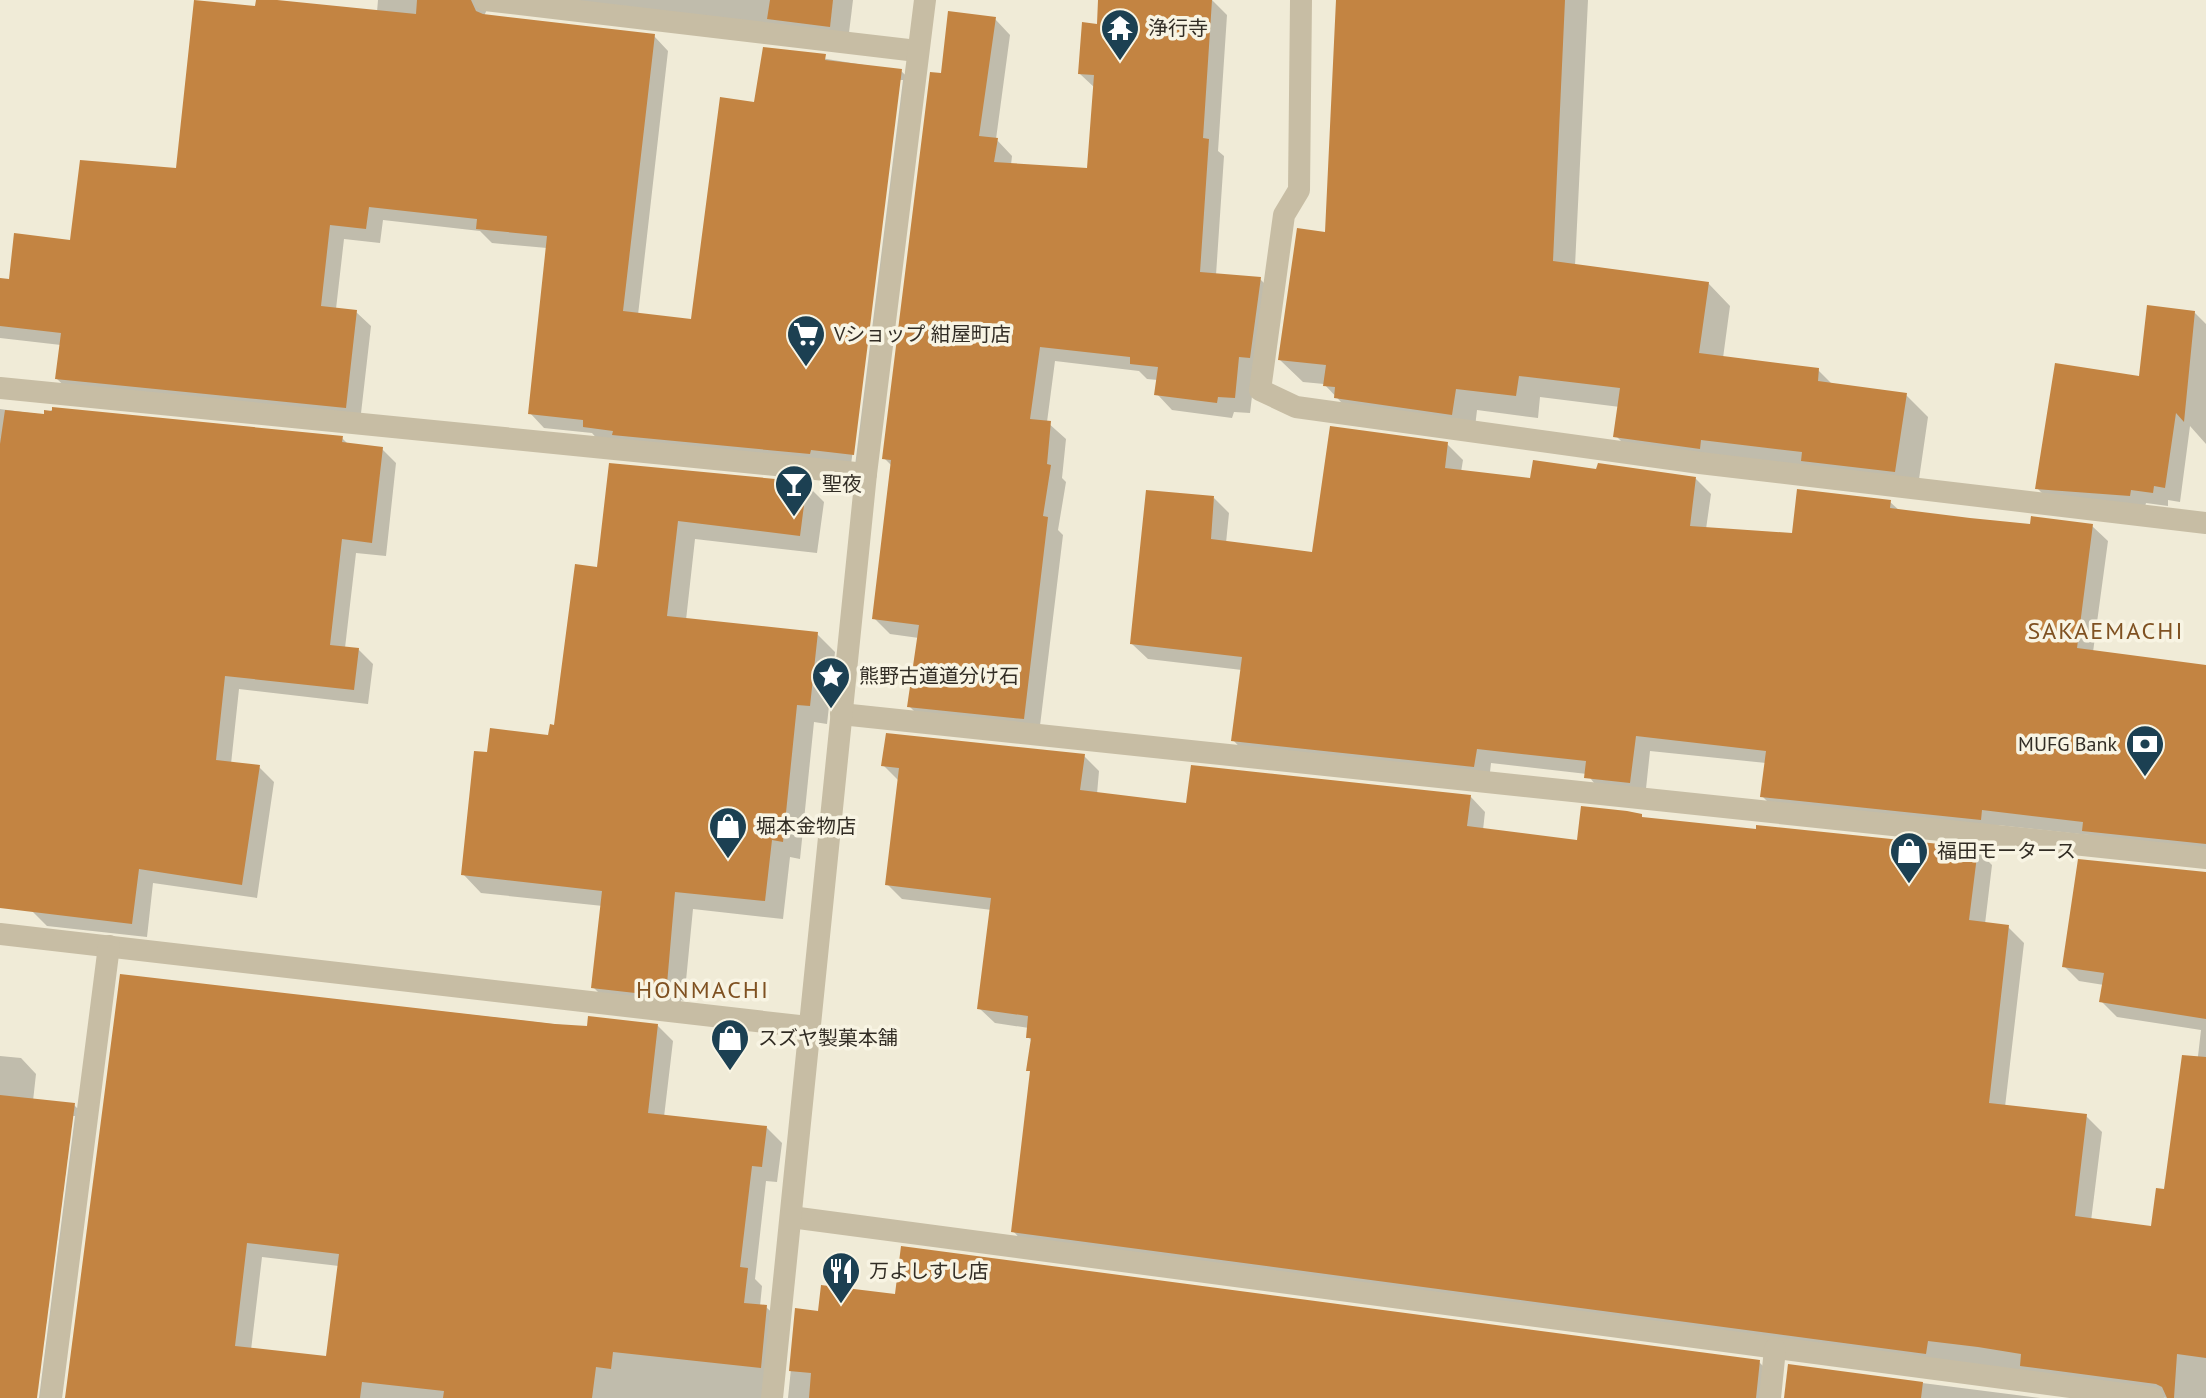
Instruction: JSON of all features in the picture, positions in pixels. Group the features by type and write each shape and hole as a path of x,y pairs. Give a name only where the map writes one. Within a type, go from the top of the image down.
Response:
{"street":[{"path":"485,0 917,51"},
{"path":"772,1398 866,474 925,0"},
{"path":"1301,0 1299,190 1284,215 1260,390 1296,407 1343,414 1700,463 2206,523"},
{"path":"0,388 866,474"},
{"path":"841,714 2206,858"},
{"path":"0,934 808,1027"},
{"path":"51,1398 109,946"},
{"path":"791,1217 2153,1398"},
{"path":"1770,1398 1775,1349"}],"building":[{"path":"194,0 255,6 256,0 277,0 416,14 417,0 471,0 476,11 483,14 655,34 623,311 691,319 720,97 754,102 763,47 826,54 825,60 902,69 854,455 811,450 810,454 612,435 613,431 583,427 583,420 528,414 547,236 476,229 477,219 369,207 366,229 330,225 321,306 357,310 346,408 55,379 61,333 0,326 0,278 9,279 14,233 70,240 80,160 176,168"},
{"path":"770,0 833,0 830,27 767,19"},
{"path":"1098,0 1212,0 1203,138 1209,139 1200,272 1261,277 1250,358 1239,357 1235,398 1218,397 1217,403 1154,395 1158,367 1130,364 1130,357 1040,347 1030,419 1051,421 1047,464 1051,465 1043,516 1048,517 1024,719 907,707 919,625 872,619 891,460 882,459 930,72 941,73 948,11 996,17 979,136 998,138 994,162 1087,168 1094,75 1078,74 1082,22 1097,24"},
{"path":"1336,0 1565,0 1553,261 1709,282 1699,353 1819,368 1818,381 1907,393 1895,472 1801,461 1802,452 1701,440 1700,449 1613,437 1620,388 1519,376 1516,396 1456,389 1452,415 1334,398 1335,387 1323,386 1326,365 1278,360 1297,228 1325,232"},
{"path":"2147,305 2195,311 2184,422 2176,413 2165,488 2154,486 2153,493 2131,490 2130,496 2035,489 2055,363 2139,376"},
{"path":"52,407 343,436 342,442 383,447 372,543 342,539 330,645 359,648 354,690 225,676 216,760 260,765 242,885 139,869 132,924 0,908 0,444 5,410 44,414 44,410 52,411"},
{"path":"1330,426 1448,442 1445,468 1530,478 1533,460 1596,469 1598,463 1696,477 1690,526 1792,533 1797,489 1891,500 1890,508 1970,518 2030,524 2031,516 2093,524 2077,648 2206,665 2206,844 2082,831 2083,822 1982,810 1981,820 1760,797 1766,751 1636,736 1630,783 1584,778 1586,761 1477,749 1474,767 1231,741 1242,657 1130,644 1146,490 1214,496 1211,539 1312,552"},
{"path":"609,463 807,482 800,536 678,521 667,616 818,632 810,706 797,705 783,842 772,840 765,901 675,892 667,984 663,983 662,996 591,988 602,891 461,875 474,751 487,752 490,728 548,735 550,724 554,725 575,564 597,567"},
{"path":"886,733 1085,754 1080,790 1186,803 1191,765 1471,795 1467,826 1577,840 1581,806 1627,811 1642,814 1642,817 1756,829 1756,825 1978,848 1969,920 2009,925 1989,1103 2087,1114 2075,1216 2151,1226 2156,1188 2164,1189 2182,1055 2206,1057 2206,1358 2177,1354 2174,1398 2167,1398 2162,1387 2156,1384 2020,1366 2021,1354 1978,1347 1928,1341 1926,1354 1011,1232 1030,1071 1026,1071 1031,1038 1026,1038 1028,1016 977,1009 991,898 885,885 899,768 881,766"},
{"path":"2078,859 2206,872 2206,1019 2099,1002 2104,973 2062,967"},
{"path":"120,974 555,1024 587,1026 588,1016 658,1024 648,1113 767,1126 762,1167 752,1166 740,1267 748,1268 744,1303 767,1305 761,1368 613,1352 611,1369 596,1367 592,1398 443,1398 444,1391 362,1382 360,1398 65,1398","holes":["247,1243 339,1254 326,1356 235,1346"]},
{"path":"0,1095 75,1103 37,1398 0,1398"},
{"path":"901,1246 1760,1360 1756,1398 809,1398 811,1373 789,1371 795,1308 818,1311 821,1285 895,1294"},
{"path":"1788,1364 1923,1382 1921,1398 1784,1398"}],"place":[{"name":"浄行寺","path":"1120,62"},
{"name":"Vショップ 紺屋町店","path":"806,368"},
{"name":"聖夜","path":"794,518"},
{"name":"熊野古道道分け石","path":"831,710"},
{"name":"MUFG Bank","path":"2145,778"},
{"name":"堀本金物店","path":"728,860"},
{"name":"福田モータース","path":"1909,885"},
{"name":"スズヤ製菓本舗","path":"730,1072"},
{"name":"万よしすし店","path":"841,1305"}],"district":[{"name":"SAKAEMACHI","path":"2106,631"},
{"name":"HONMACHI","path":"703,990"}]}
